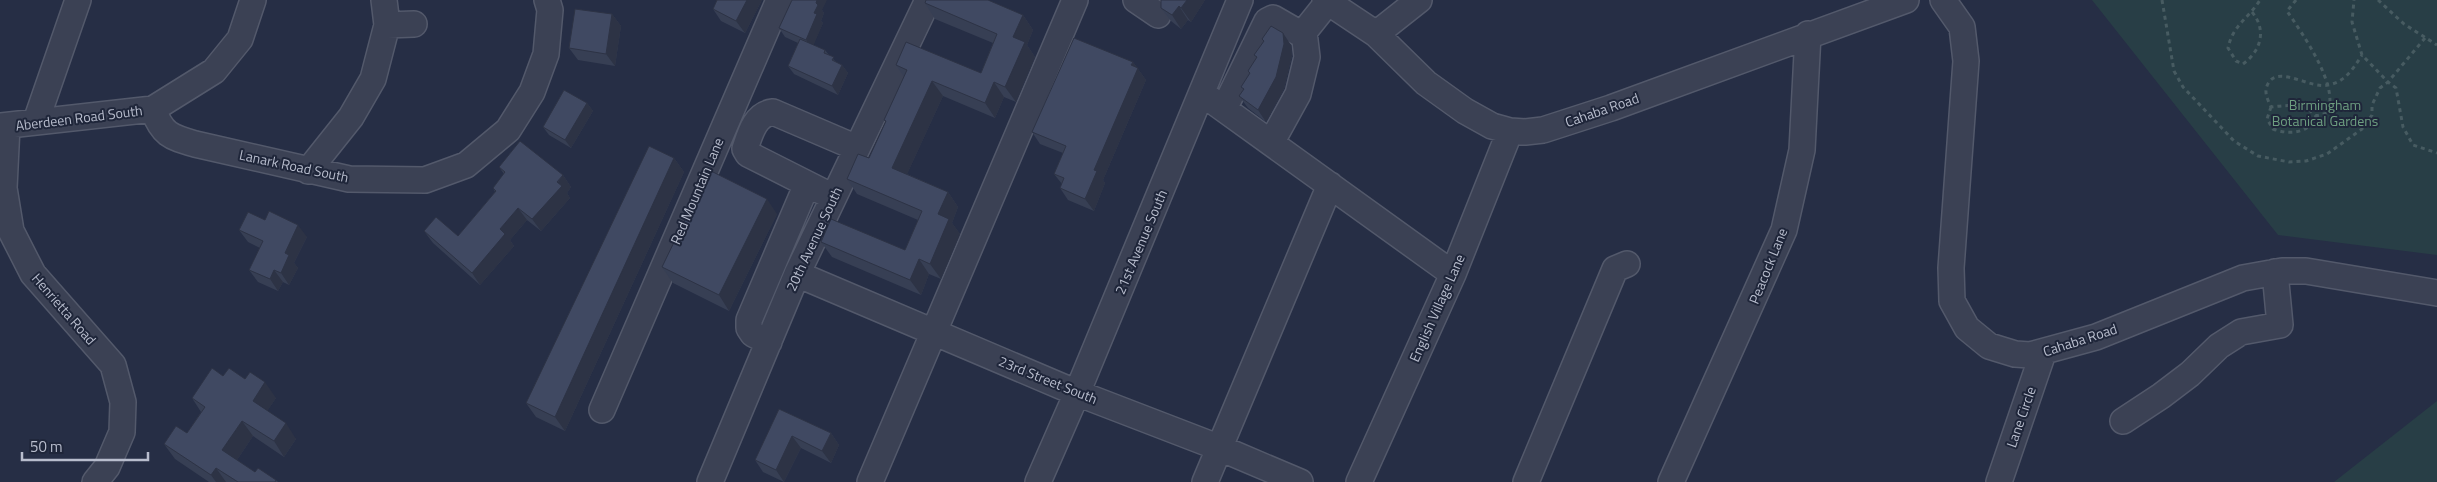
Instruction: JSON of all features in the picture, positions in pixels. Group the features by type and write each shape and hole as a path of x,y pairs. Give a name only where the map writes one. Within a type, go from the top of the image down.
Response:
{"street":[{"path":"36,121 78,0"},
{"name":"Aberdeen Road South","path":"3,126 153,109 214,71 240,39 253,0"},
{"path":"308,171 351,117 372,79 387,25 384,0"},
{"name":"Lanark Road South","path":"153,109 159,125 172,137 308,171 349,179 425,180 466,165 508,130 532,92 546,54 550,10 547,0"},
{"name":"Red Mountain Lane","path":"602,410 779,0"},
{"name":"20th Avenue South","path":"710,482 797,274 928,0"},
{"path":"870,482 1075,0"},
{"path":"1136,0 1158,15"},
{"name":"21st Avenue South","path":"1038,482 1203,94 1240,0"},
{"path":"1376,34 1419,0"},
{"name":"Cahaba Road","path":"1327,1 1376,34 1426,83 1457,105 1492,126 1510,131 1543,130 1611,108 1808,34 1906,0"},
{"name":"Cahaba Road","path":"1943,0 1962,27 1966,61 1951,268 1952,301 1967,328 1989,346 2015,354 2030,355 2043,353 2096,337 2244,278 2276,272 2306,272 2437,293"},
{"path":"1271,143 1298,94 1307,57 1304,32 1327,1"},
{"path":"1224,109 1267,21 1274,18 1299,32 1304,32"},
{"path":"387,25 414,24"},
{"name":"Peacock Lane","path":"1672,482 1784,230 1802,150 1808,34"},
{"path":"1203,94 1453,274"},
{"path":"833,197 746,152 746,146 760,116 773,112 857,148"},
{"name":"Henrietta Road","path":"3,126 4,188 11,230 33,274 113,365 123,402 122,432 107,467 95,482"},
{"name":"English Village Lane","path":"1360,482 1453,274 1510,131"},
{"path":"769,342 753,334 748,328 807,184"},
{"path":"1205,482 1330,185"},
{"path":"1526,482 1615,269 1627,264"},
{"path":"2123,421 2161,396 2219,346 2241,332 2280,324 2276,272"},
{"name":"23rd Street South","path":"797,274 1077,393 1220,448 1300,482"},
{"name":"Lane Circle","path":"1999,482 2043,353"}],"path":[{"path":"2162,0 2174,72 2183,87 2234,141 2258,156 2289,162 2306,161 2327,154 2362,129 2372,115 2372,105 2380,88 2388,82 2425,38"},
{"path":"2252,12 2260,21 2262,31 2252,58 2243,64 2236,61 2228,48 2231,34 2252,12 2260,0"},
{"path":"2271,107 2293,105 2307,108 2316,116 2324,115 2330,108 2331,95 2308,43 2287,11 2296,0"},
{"path":"2354,0 2352,22 2362,55 2396,88 2403,127 2413,145 2437,153"},
{"path":"2378,0 2392,15 2437,45"},
{"path":"2316,116 2313,124 2305,130 2280,132 2269,126 2267,119 2271,107 2266,97 2266,88 2276,75 2315,85 2327,86 2342,80 2351,72 2362,55"}],"green space":[{"name":"Birmingham Botanical Gardens","path":"2092,0 2437,0 2437,255 2278,235"},
{"path":"2437,401 2437,482 2334,482"}],"building":[{"path":"717,0 747,0 736,21 713,9"},
{"path":"792,0 817,0 816,3 818,5 814,13 817,14 806,40 779,28"},
{"path":"926,0 988,0 1023,15 1013,37 1025,42 1005,87 994,82 985,103 932,81 892,168 948,192 938,214 949,219 930,264 919,259 910,280 821,242 831,219 905,250 922,211 847,179 858,154 869,158 886,121 884,120 907,70 896,65 906,42 981,73 997,34 925,3"},
{"path":"1161,0 1187,0 1172,15 1161,8"},
{"path":"575,9 612,14 606,54 569,48"},
{"path":"1271,26 1283,33 1284,44 1276,77 1258,110 1239,96 1244,89 1241,87 1250,73 1248,71 1257,57 1254,55 1264,41 1262,39"},
{"path":"1074,38 1133,62 1131,65 1138,68 1094,170 1097,171 1085,199 1060,188 1064,178 1054,174 1066,146 1032,132"},
{"path":"800,39 825,50 824,53 834,57 832,60 842,65 832,86 788,66"},
{"path":"564,90 587,103 565,140 543,127"},
{"path":"520,141 563,175 557,182 562,186 532,219 518,208 500,229 505,234 472,273 424,231 436,217 458,236 496,191 493,188 505,172 499,167"},
{"path":"649,146 674,158 555,417 526,403"},
{"path":"709,170 767,199 719,295 662,267"},
{"path":"269,211 298,225 285,253 289,255 281,273 274,270 270,279 249,270 263,241 239,230 248,212 265,220"},
{"path":"212,368 223,376 229,368 245,379 250,372 265,382 253,401 286,423 274,441 242,421 222,450 255,472 258,468 276,480 275,482 238,482 216,468 211,475 164,444 176,426 187,433 205,407 192,398"},
{"path":"779,409 831,433 822,451 792,436 776,470 755,460"}]}
